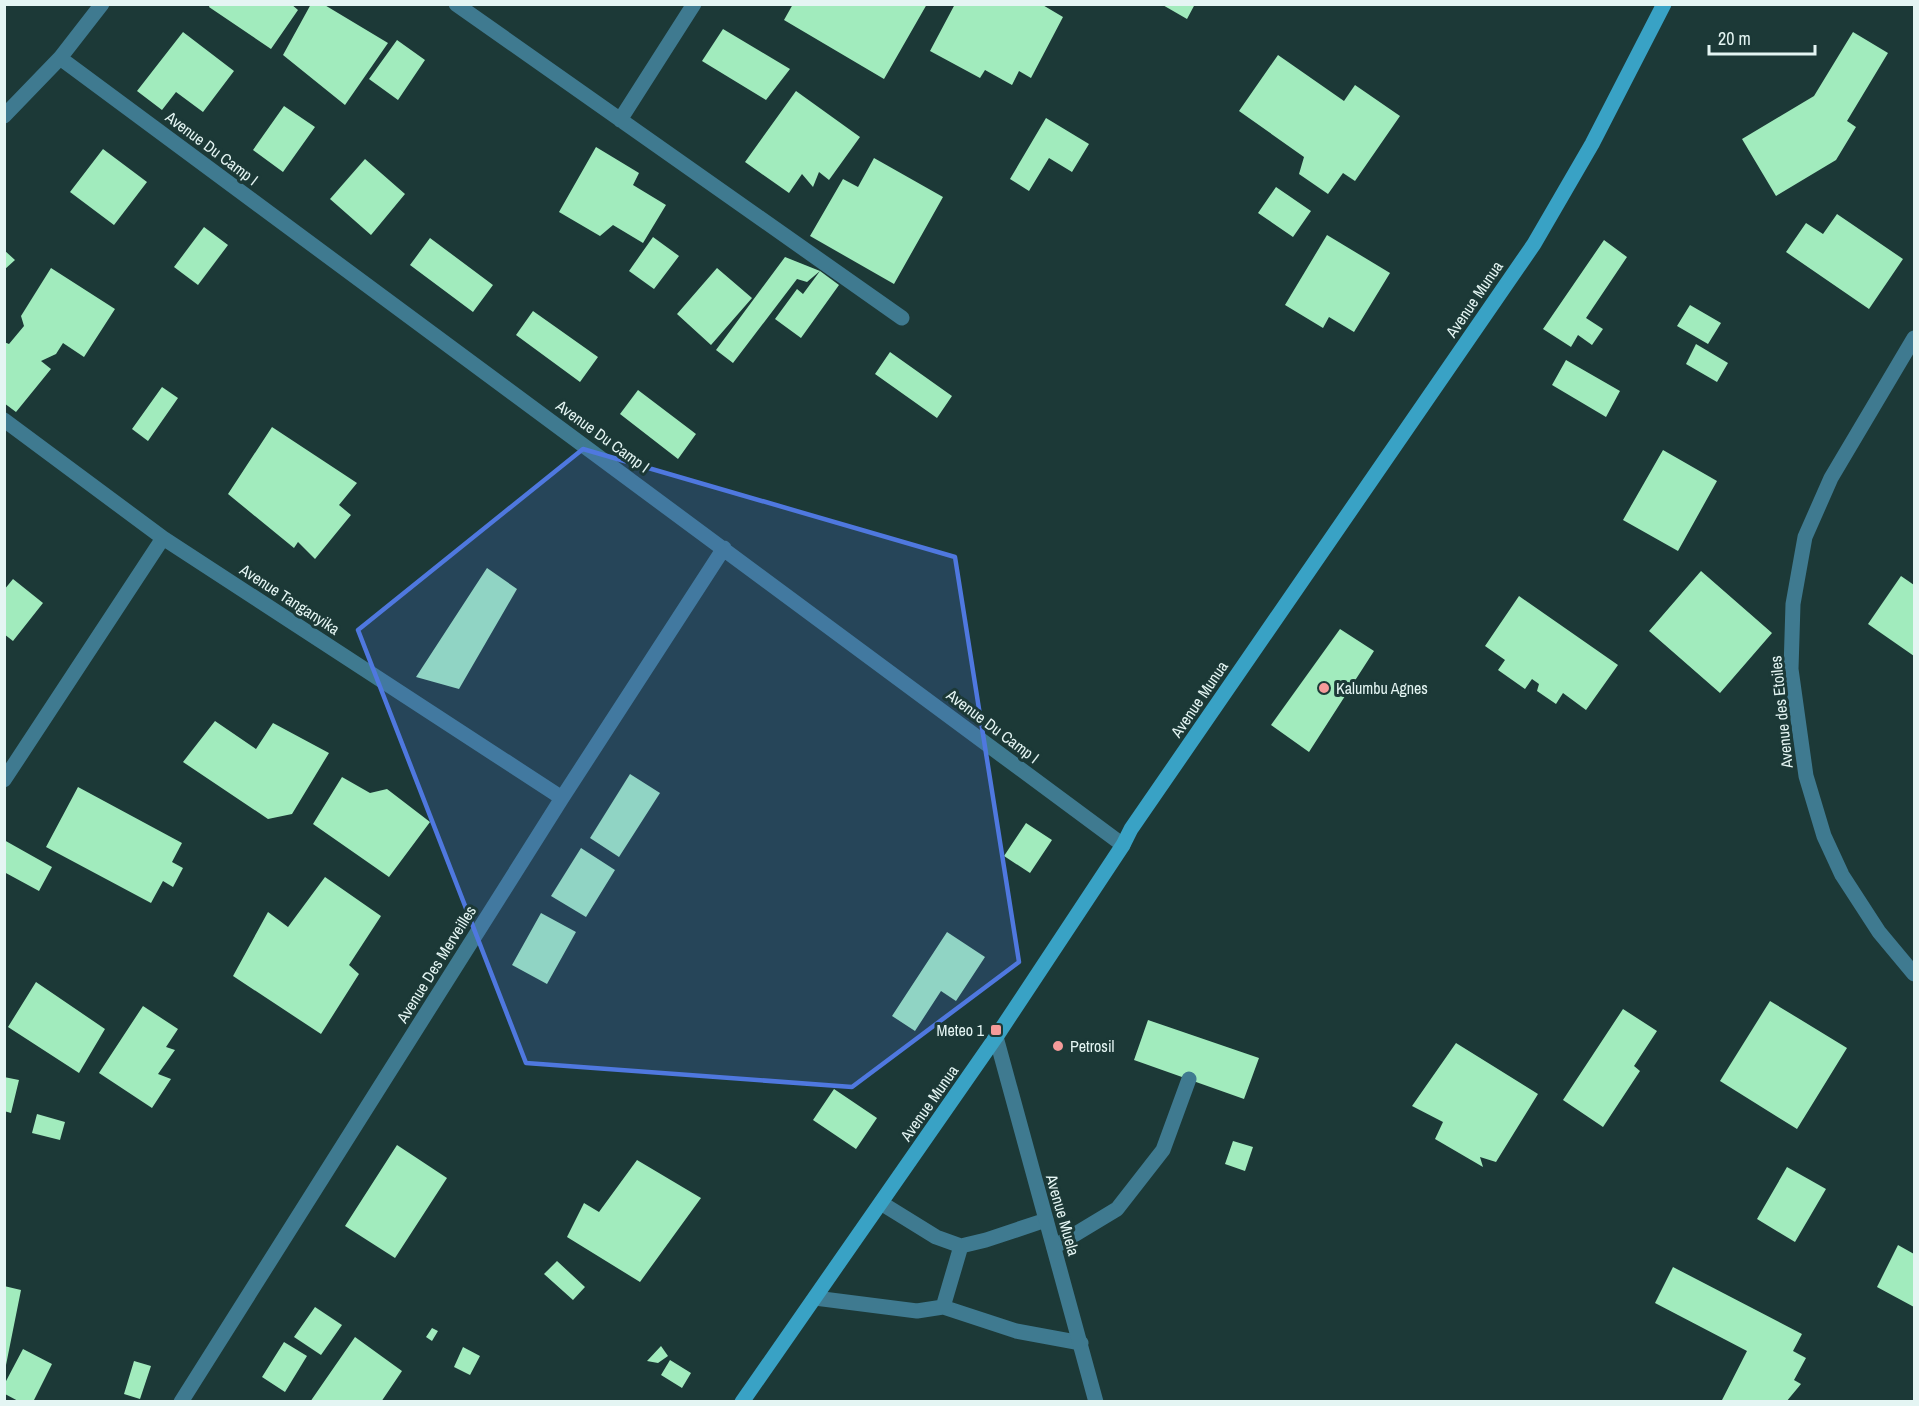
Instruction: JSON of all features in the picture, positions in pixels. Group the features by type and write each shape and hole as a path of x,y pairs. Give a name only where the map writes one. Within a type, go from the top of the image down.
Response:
{"main road":[{"name":"Avenue Munua","path":"742,1401 996,1037 1138,820 1534,244 1592,144 1664,4"}],"street":[{"path":"4,116 60,58 102,4"},
{"path":"456,4 902,318"},
{"path":"620,120 694,4"},
{"name":"Avenue Du Camp I","path":"60,58 1123,844"},
{"name":"Avenue des Etoiles","path":"1914,338 1831,478 1805,537 1792,604 1791,669 1806,776 1824,836 1842,875 1879,932 1914,974"},
{"name":"Avenue Tanganyika","path":"4,420 163,538 562,798"},
{"path":"4,780 163,538"},
{"name":"Avenue Des Merveilles","path":"181,1401 562,798 724,548"},
{"name":"Avenue Muela","path":"996,1037 1096,1401"},
{"path":"1054,1247 1117,1209 1163,1149 1189,1079"},
{"path":"881,1203 936,1237 961,1246 1046,1220"},
{"path":"942,1307 961,1246"},
{"path":"815,1298 917,1311 942,1307 1016,1331 1081,1343"}],"highlighted area":[{"path":"583,449 955,557 1019,962 852,1087 526,1063 358,630"}],"building":[{"path":"210,4 291,4 298,10 271,49 209,7"},
{"path":"311,4 323,4 388,43 345,105 283,55"},
{"path":"793,4 927,4 884,79 784,20"},
{"path":"955,4 1041,4 1063,17 1031,78 1019,71 1012,85 985,70 980,78 930,51"},
{"path":"1161,4 1195,4 1187,19"},
{"path":"723,29 790,69 766,100 702,61"},
{"path":"183,32 234,71 203,112 176,92 162,110 137,91"},
{"path":"1853,32 1888,53 1847,121 1856,127 1836,160 1776,196 1742,139 1814,96"},
{"path":"397,40 425,60 398,100 369,79"},
{"path":"1278,55 1344,101 1355,85 1400,116 1355,181 1343,173 1328,194 1299,174 1304,157 1239,111"},
{"path":"796,91 860,137 829,180 819,172 813,187 802,174 789,193 745,162"},
{"path":"284,106 315,127 283,172 253,150"},
{"path":"1046,118 1089,144 1072,172 1049,158 1029,191 1010,179"},
{"path":"596,147 639,173 633,185 666,205 643,243 613,225 600,236 559,212"},
{"path":"103,149 147,182 114,225 70,192"},
{"path":"874,158 943,197 894,284 810,236 843,179 858,187"},
{"path":"365,159 405,194 371,235 330,199"},
{"path":"1276,187 1311,211 1293,237 1258,213"},
{"path":"1837,214 1903,259 1869,309 1786,252 1806,223 1823,234"},
{"path":"204,227 228,245 198,285 174,267"},
{"path":"1327,235 1390,273 1354,332 1329,317 1323,328 1285,305"},
{"path":"653,237 679,256 654,289 629,271"},
{"path":"430,238 493,285 473,312 410,265"},
{"path":"1604,240 1627,257 1586,318 1603,329 1592,345 1578,335 1571,347 1543,329"},
{"path":"4,250 15,260 4,270"},
{"path":"785,257 820,271 807,282 797,279 733,363 716,350"},
{"path":"51,268 115,309 84,357 63,343 56,354 41,361 51,369 16,412 4,403 4,342 9,344 24,326 21,316"},
{"path":"717,268 752,298 711,345 677,314"},
{"path":"820,271 839,285 801,338 775,319 797,289 803,294"},
{"path":"1690,305 1721,323 1708,344 1677,326"},
{"path":"533,311 598,357 580,382 516,335"},
{"path":"1696,344 1728,363 1717,382 1686,364"},
{"path":"890,352 952,396 937,418 875,374"},
{"path":"1566,360 1620,391 1606,417 1552,385"},
{"path":"162,387 178,398 148,441 132,429"},
{"path":"638,390 696,434 678,459 620,414"},
{"path":"272,427 357,483 339,505 351,515 315,559 298,542 294,548 228,494"},
{"path":"1663,450 1717,481 1678,551 1623,520"},
{"path":"487,568 517,589 459,689 416,677"},
{"path":"1701,571 1772,633 1720,693 1649,631"},
{"path":"1901,576 1914,585 1914,656 1868,624"},
{"path":"13,579 43,603 13,641 4,634 4,590"},
{"path":"1519,596 1618,665 1586,710 1563,693 1556,704 1537,691 1539,684 1532,679 1525,689 1498,670 1505,660 1485,646"},
{"name":"Kalumbu Agnes","path":"1340,629 1374,651 1309,752 1271,725"},
{"path":"215,721 256,749 273,723 329,753 292,814 268,819 183,762"},
{"path":"630,774 660,793 619,857 590,838"},
{"path":"342,777 370,793 387,789 430,822 389,877 313,824"},
{"path":"78,787 182,843 172,862 183,868 173,887 163,881 151,903 46,847"},
{"path":"1026,823 1052,840 1030,873 1004,856"},
{"path":"4,840 52,867 39,891 4,872"},
{"path":"581,848 615,870 586,917 551,896"},
{"path":"325,877 381,916 349,965 359,974 321,1034 233,976 268,912 288,927"},
{"path":"541,913 576,932 547,984 512,965"},
{"path":"947,932 985,957 956,1001 941,991 915,1031 892,1016"},
{"path":"36,982 105,1029 79,1073 8,1027"},
{"path":"1770,1001 1847,1048 1797,1129 1720,1081"},
{"path":"143,1006 178,1029 166,1047 175,1050 158,1074 171,1079 152,1108 99,1073"},
{"path":"1623,1009 1657,1031 1634,1066 1640,1071 1603,1127 1563,1100"},
{"path":"1148,1020 1259,1058 1244,1099 1134,1060"},
{"path":"1456,1043 1538,1094 1496,1162 1480,1157 1483,1167 1435,1139 1443,1122 1412,1106"},
{"path":"4,1077 19,1080 11,1113 4,1111"},
{"path":"834,1089 877,1118 856,1149 813,1120"},
{"path":"37,1114 65,1122 60,1140 32,1133"},
{"path":"1233,1141 1253,1147 1245,1171 1225,1164"},
{"path":"397,1145 447,1178 395,1258 345,1226"},
{"path":"637,1160 701,1198 640,1282 567,1237 584,1203 599,1212"},
{"path":"1787,1167 1826,1189 1795,1242 1757,1219"},
{"path":"1898,1245 1914,1254 1914,1307 1877,1287"},
{"path":"557,1261 585,1287 573,1300 544,1274"},
{"path":"1673,1267 1802,1334 1793,1351 1806,1358 1794,1380 1801,1384 1786,1402 1721,1402 1747,1351 1655,1303"},
{"path":"4,1286 21,1290 6,1365 4,1365"},
{"path":"315,1307 342,1325 321,1355 294,1337"},
{"path":"432,1328 438,1331 432,1341 426,1337"},
{"path":"355,1337 402,1371 381,1402 310,1402"},
{"path":"284,1342 307,1356 285,1392 262,1377"},
{"path":"661,1346 668,1356 658,1363 647,1361"},
{"path":"463,1347 480,1356 470,1375 454,1367"},
{"path":"23,1349 52,1364 33,1402 20,1402 5,1394 5,1383"},
{"path":"670,1360 691,1373 682,1388 661,1375"},
{"path":"134,1361 151,1366 140,1399 124,1394"}],"place":[{"name":"Kalumbu Agnes","path":"1324,688"},
{"name":"Meteo 1","path":"996,1030"},
{"name":"Petrosil","path":"1058,1046"}]}
